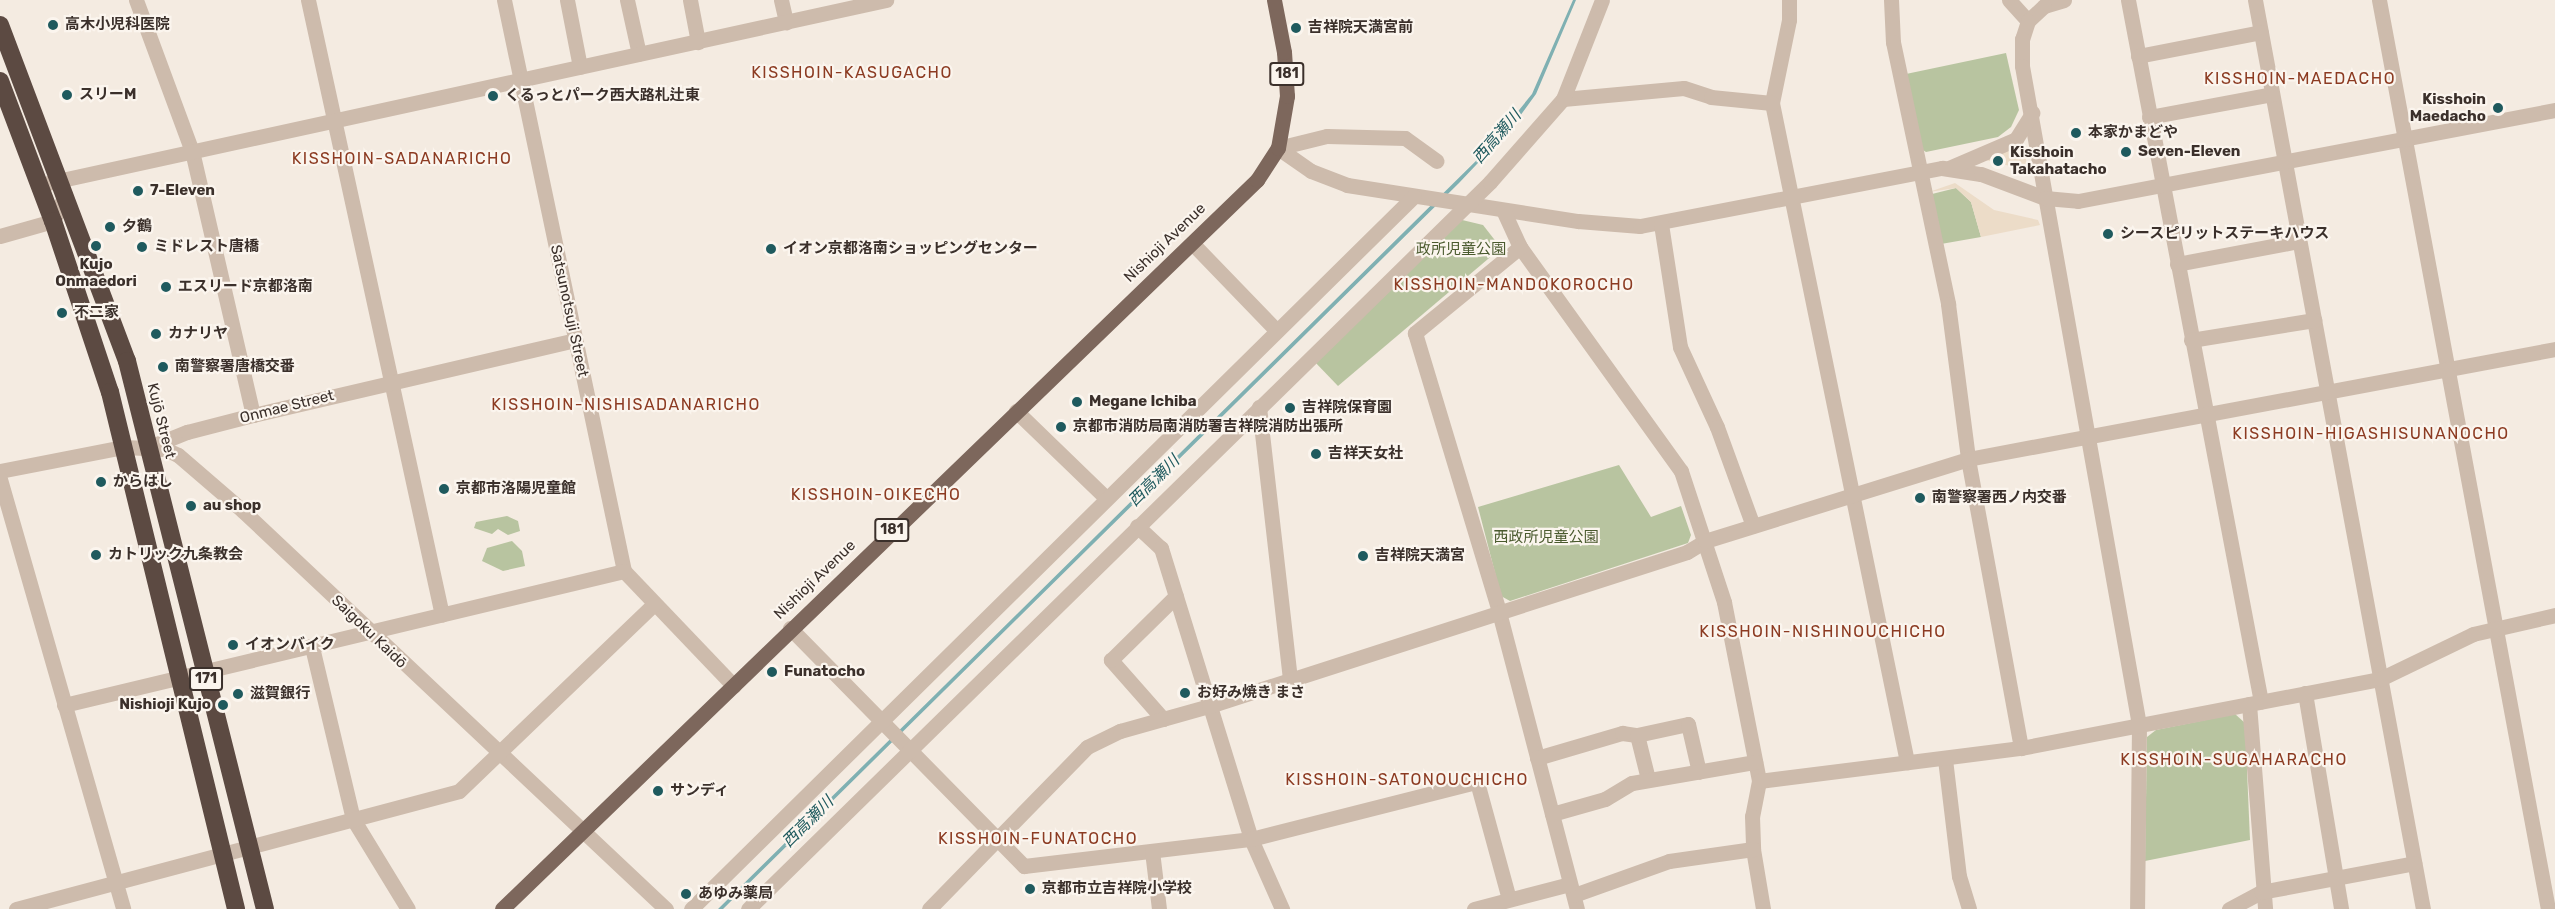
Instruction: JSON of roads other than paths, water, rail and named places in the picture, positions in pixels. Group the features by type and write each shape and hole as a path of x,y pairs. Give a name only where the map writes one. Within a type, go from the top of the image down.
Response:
{"highway":[{"name":"Kujō Street","path":"0,25 127,361 265,909"},
{"name":"171","path":"0,81 53,221 102,365 236,909"}],"main road":[{"name":"181","path":"1274,0 1287,73 1278,148"},
{"name":"Nishioji Avenue","path":"502,909 581,830 734,686 790,628 1257,180 1278,148"}],"street":[{"path":"136,0 192,151 253,415"},
{"path":"308,0 442,615"},
{"name":"Satsunotsuji Street","path":"504,0 624,571"},
{"path":"567,0 580,67"},
{"path":"627,0 639,54"},
{"path":"690,0 698,42"},
{"path":"781,0 786,22"},
{"path":"40,186 62,187 192,151 335,122 886,0"},
{"path":"748,909 1259,406 1563,99 1602,0"},
{"path":"1789,0 1789,20 1772,103 1854,494 1907,762"},
{"path":"1891,0 1893,42 1948,304 1968,459 2021,748"},
{"path":"2009,0 2028,21"},
{"path":"2064,0 2044,6 2028,21 2021,51 2139,725 2137,909"},
{"path":"2128,0 2255,703 2261,892 2265,909"},
{"path":"2255,0 2423,909"},
{"path":"2379,0 2450,369 2548,909"},
{"path":"2138,56 2261,32"},
{"path":"1563,99 1684,88 1711,97 1772,103"},
{"path":"2150,117 2272,93"},
{"path":"1278,148 1333,180 1416,196 1618,226 1661,224 1920,171 1949,168 1981,174 2045,198 2078,201 2555,110"},
{"path":"1949,168 2016,139 2032,113"},
{"path":"1278,148 1327,136 1405,138 1437,161"},
{"path":"0,236 53,221 62,187"},
{"path":"692,909 1106,498 1416,196"},
{"path":"1503,210 1520,247 1681,471 1724,602 1755,762 1758,782 1752,816 1754,849 1763,909"},
{"path":"1661,224 1680,347 1717,427 1753,526"},
{"path":"2177,264 2299,241"},
{"path":"1192,243 1277,331"},
{"path":"1520,247 1415,333 1499,612 1574,896"},
{"path":"2191,340 2314,320"},
{"name":"Onmae Street","path":"0,471 124,447 149,448 187,432 253,415 391,381 575,340"},
{"path":"929,909 1087,747 1120,731 1209,706 1687,552 1705,541 1968,459 2204,412 2327,392 2555,349"},
{"path":"1259,406 1290,680"},
{"path":"1016,411 1106,498"},
{"name":"Saigoku Kaidō","path":"149,448 178,455 243,511 666,909"},
{"path":"0,479 123,909"},
{"path":"1137,526 1161,548 1251,839 1282,909"},
{"path":"64,705 624,571 734,686"},
{"path":"1163,719 1111,660 1176,596"},
{"path":"16,909 459,791 654,604"},
{"path":"1758,782 2021,748 2380,679 2496,626 2555,615"},
{"path":"790,628 883,720 1024,866 1251,839 1477,782 1509,899"},
{"path":"312,647 354,819 408,909"},
{"path":"2305,693 2341,909"},
{"path":"1537,758 1622,734 1637,735 1688,724 1699,772"},
{"path":"1637,735 1648,780"},
{"path":"1945,759 1959,876 1969,909"},
{"path":"1552,814 1605,799 1632,783 1755,762"},
{"path":"1474,909 1509,899 1574,896 1669,861 1754,849"},
{"path":"1152,851 1159,909"},
{"path":"2229,909 2261,892 2414,863"}],"water":[{"name":"西高瀬川","path":"1573,0 1576,0 1536,94 1512,127 1459,183 723,909 718,909 1485,152 1532,94"}],"place":[{"name":"高木小児科医院","path":"53,25"},
{"name":"吉祥院天満宮前","path":"1296,28"},
{"name":"スリーM","path":"67,95"},
{"name":"くるっとパーク西大路札辻東","path":"493,96"},
{"name":"Kisshoin Maedacho","path":"2498,108"},
{"name":"本家かまどや","path":"2076,133"},
{"name":"Seven-Eleven","path":"2126,152"},
{"name":"Kisshoin Takahatacho","path":"1998,161"},
{"name":"7-Eleven","path":"138,191"},
{"name":"夕鶴","path":"110,227"},
{"name":"シースピリットステーキハウス","path":"2108,234"},
{"name":"Kujo Onmaedori","path":"96,246"},
{"name":"ミドレスト唐橋","path":"142,247"},
{"name":"イオン京都洛南ショッピングセンター","path":"771,249"},
{"name":"エスリード京都洛南","path":"166,287"},
{"name":"不二家","path":"62,313"},
{"name":"カナリヤ","path":"156,334"},
{"name":"南警察署唐橋交番","path":"163,367"},
{"name":"Megane Ichiba","path":"1077,402"},
{"name":"吉祥院保育園","path":"1290,408"},
{"name":"京都市消防局南消防署吉祥院消防出張所","path":"1061,427"},
{"name":"吉祥天女社","path":"1316,454"},
{"name":"からはし","path":"101,482"},
{"name":"京都市洛陽児童館","path":"444,489"},
{"name":"南警察署西ノ内交番","path":"1920,498"},
{"name":"au shop","path":"191,506"},
{"name":"カトリック九条教会","path":"96,555"},
{"name":"吉祥院天満宮","path":"1363,556"},
{"name":"イオンバイク","path":"233,645"},
{"name":"Funatocho","path":"772,672"},
{"name":"お好み焼き まさ","path":"1185,693"},
{"name":"滋賀銀行","path":"238,694"},
{"name":"Nishioji Kujo","path":"223,705"},
{"name":"サンディ","path":"658,791"},
{"name":"京都市立吉祥院小学校","path":"1030,889"},
{"name":"あゆみ薬局","path":"686,894"}],"district":[{"name":"KISSHOIN-KASUGACHO","path":"852,73"},
{"name":"KISSHOIN-MAEDACHO","path":"2300,79"},
{"name":"KISSHOIN-SADANARICHO","path":"402,159"},
{"name":"KISSHOIN-MANDOKOROCHO","path":"1514,285"},
{"name":"KISSHOIN-NISHISADANARICHO","path":"626,405"},
{"name":"KISSHOIN-HIGASHISUNANOCHO","path":"2371,434"},
{"name":"KISSHOIN-OIKECHO","path":"876,495"},
{"name":"KISSHOIN-NISHINOUCHICHO","path":"1823,632"},
{"name":"KISSHOIN-SUGAHARACHO","path":"2234,760"},
{"name":"KISSHOIN-SATONOUCHICHO","path":"1407,780"},
{"name":"KISSHOIN-FUNATOCHO","path":"1038,839"}],"park label":[{"name":"政所児童公園","path":"1461,250"},
{"name":"西政所児童公園","path":"1546,538"}]}
